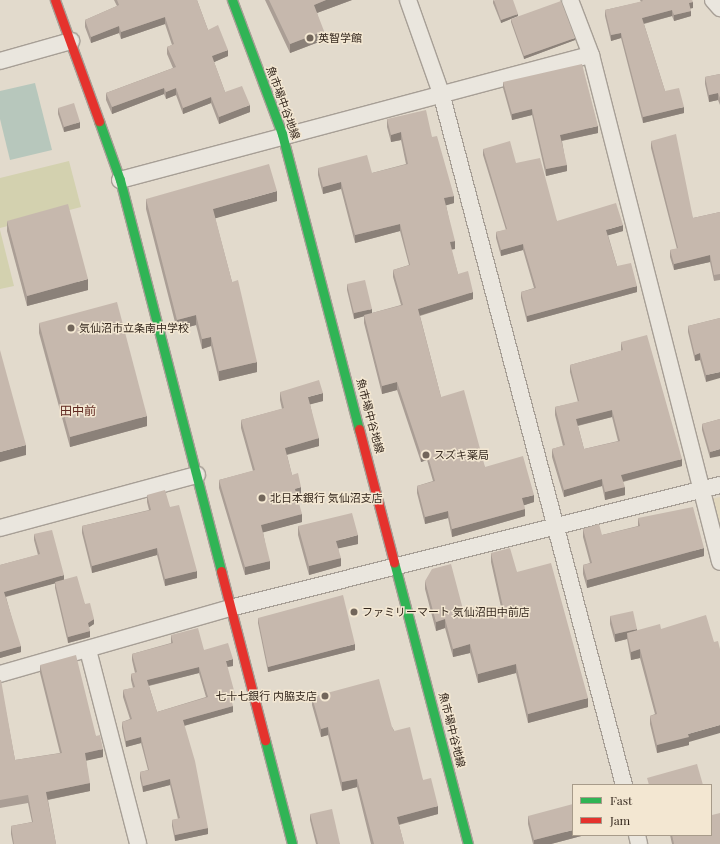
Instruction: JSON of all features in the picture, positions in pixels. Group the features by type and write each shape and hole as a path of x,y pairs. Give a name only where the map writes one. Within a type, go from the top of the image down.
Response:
{"street":[{"path":"55,0 120,180 292,844"},
{"name":"魚市場中谷地線","path":"232,0 282,134 398,567 468,844"},
{"path":"408,0 441,93 624,784"},
{"path":"570,0 591,55 720,562"},
{"path":"713,0 720,8"},
{"path":"0,61 71,41"},
{"path":"120,180 282,134 591,55"},
{"path":"0,528 197,475"},
{"path":"0,674 88,650 230,608 398,567 555,525 720,485"},
{"path":"88,650 138,844"}],"shaded area":[{"path":"35,83 52,150 10,160 0,119 0,91"},
{"path":"69,161 81,207 0,228 0,178"},
{"path":"0,230 14,286 0,289"},
{"path":"720,497 720,530 711,499"}],"building":[{"path":"117,0 197,0 208,30 218,25 228,50 212,56 225,92 242,86 250,105 219,117 211,97 183,108 176,88 166,92 164,88 112,107 106,93 176,67 167,47 174,44 165,17 121,32 119,26 91,37 85,20 119,5"},
{"path":"269,0 326,0 314,5 324,31 290,44"},
{"path":"494,0 513,0 518,14 501,20"},
{"path":"642,0 692,0 693,2 689,3 691,11 674,15 672,10 642,18 665,91 679,88 684,107 643,117 621,33 611,35 605,10 643,1"},
{"path":"561,1 575,38 524,56 511,19"},
{"path":"582,64 598,126 560,135 567,165 546,169 532,109 512,114 503,82"},
{"path":"720,74 720,98 718,93 709,95 705,77"},
{"path":"74,103 80,122 64,127 58,108"},
{"path":"426,110 432,137 437,136 454,196 444,198 455,241 450,242 458,274 468,271 473,292 418,309 441,397 464,390 485,467 523,456 534,495 522,498 525,509 452,529 448,511 425,517 417,486 435,481 427,453 421,454 397,382 382,386 364,315 403,305 393,270 410,265 400,224 355,235 341,182 323,187 318,168 367,155 372,173 408,164 401,132 391,135 387,119"},
{"path":"676,134 693,218 720,212 720,274 714,275 710,255 674,264 670,250 678,248 651,141"},
{"path":"510,141 516,163 540,158 557,221 616,203 623,225 606,230 617,266 631,263 637,286 527,316 521,292 536,288 523,244 501,250 496,232 507,229 483,149"},
{"path":"269,164 277,191 213,209 232,282 238,280 257,362 219,371 211,337 202,339 196,315 177,320 146,199"},
{"path":"68,204 88,279 27,296 7,221"},
{"path":"365,280 372,309 354,313 347,284"},
{"path":"117,302 147,416 70,437 39,323"},
{"path":"720,318 720,372 706,375 700,353 695,355 688,326"},
{"path":"647,335 682,459 621,475 625,487 605,492 602,479 564,490 552,449 565,445 555,407 579,401 570,365 623,350 621,342","holes":["612,410 620,441 584,449 576,419"]},
{"path":"0,350 26,445 0,452"},
{"path":"319,380 323,393 308,397 319,438 285,448 292,475 298,473 301,487 295,489 302,514 261,525 270,561 245,567 219,480 255,470 241,420 284,408 280,392"},
{"path":"720,419 720,449 710,452 702,424"},
{"path":"165,490 170,507 179,505 197,571 165,579 157,548 92,566 82,526 151,510 147,495"},
{"path":"693,507 704,548 587,580 583,565 592,563 583,529 599,524 602,535 640,526 638,518"},
{"path":"352,513 358,535 336,541 341,558 309,566 298,526"},
{"path":"52,530 64,575 4,592 21,646 0,652 0,565 40,554 34,534"},
{"path":"510,548 517,572 551,563 588,698 528,714 516,664 478,674 470,644 453,649 445,619 436,622 425,581 432,569 451,564 465,617 503,607 491,553"},
{"path":"77,576 85,604 90,603 94,619 88,623 90,631 68,637 55,582"},
{"path":"343,595 355,644 268,667 258,618"},
{"path":"633,611 637,629 615,634 610,616"},
{"path":"706,615 714,642 718,641 720,649 720,725 688,734 689,737 657,745 650,716 657,714 640,649 631,652 627,633 660,624 661,629"},
{"path":"198,628 204,650 228,643 233,659 226,661 235,694 230,696 233,706 183,720 195,761 208,828 175,835 172,820 180,818 170,779 143,786 140,772 149,770 141,737 126,741 122,722 132,719 123,690 135,687 131,674 137,672 132,654 173,643 171,635","holes":["199,667 208,697 157,712 147,680"]},
{"path":"76,655 96,736 100,735 103,749 85,753 90,783 46,792 56,844 14,844 11,826 33,822 28,795 0,800 0,680 15,760 62,753 40,665"},
{"path":"379,679 392,727 394,731 410,727 423,780 431,778 438,806 397,817 404,844 374,844 357,779 342,782 328,727 321,729 312,697"},
{"path":"697,764 703,784 649,784 647,778"},
{"path":"572,804 572,830 534,840 528,816"},
{"path":"332,809 340,844 318,844 310,814"},
{"path":"720,813 720,844 674,844 672,836 712,836 712,815"}],"traffic: fast":[{"path":"232,0 282,134 359,429"},
{"path":"99,121 120,180 221,571"},
{"path":"394,562 468,844"},
{"path":"265,740 292,844"}],"traffic: jam":[{"path":"55,0 99,121"},
{"path":"359,429 394,562"},
{"path":"221,571 265,740"}],"place":[{"name":"英智学館","path":"310,38"},
{"name":"気仙沼市立条南中学校","path":"71,328"},
{"name":"スズキ薬局","path":"426,455"},
{"name":"北日本銀行 気仙沼支店","path":"262,498"},
{"name":"ファミリーマート 気仙沼田中前店","path":"354,612"},
{"name":"七十七銀行 内脇支店","path":"325,696"}],"district":[{"name":"田中前","path":"78,411"}]}
